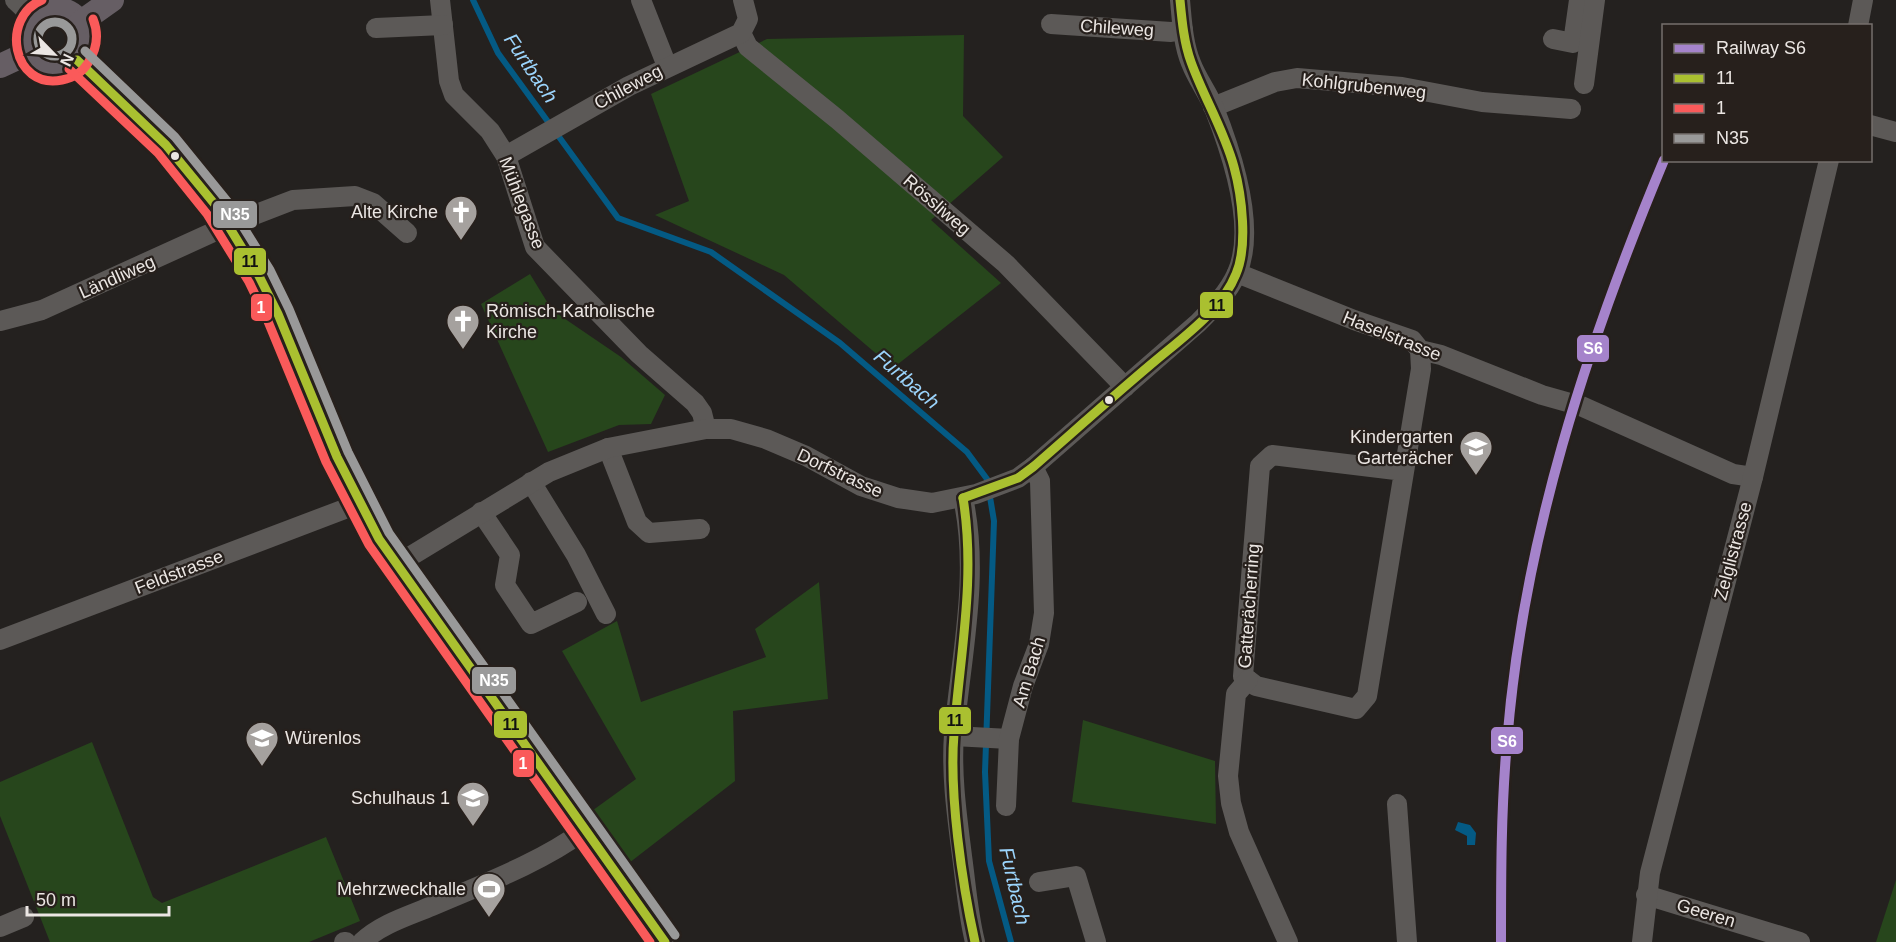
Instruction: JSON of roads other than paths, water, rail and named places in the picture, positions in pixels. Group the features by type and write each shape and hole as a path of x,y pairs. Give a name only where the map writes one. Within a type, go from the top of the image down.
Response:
{"main road":[{"path":"81,22 112,0"},
{"path":"53,8 64,9 81,22 85,42 77,60 60,69 50,69 41,66 28,53 24,40 26,28 33,17 53,8"},
{"path":"0,66 28,53"}],"street":[{"path":"15,0 33,17"},
{"name":"Mühlegasse","path":"440,0 449,81 454,95 490,131 506,156 535,247 639,354 695,403 702,413 706,429"},
{"path":"641,0 668,66"},
{"path":"743,0 745,26"},
{"name":"Dorfstrasse","path":"396,565 531,483 608,448 706,429 731,429 766,439 806,456 879,493 932,503 969,496 1018,478 1198,323 1224,296 1237,273 1243,228 1242,199 1234,165 1214,107 1191,62 1183,30 1180,0"},
{"path":"1553,39 1573,43 1579,0"},
{"path":"1584,84 1595,0"},
{"path":"1858,24 1863,0"},
{"name":"Chileweg","path":"1051,24 1171,32 1183,30"},
{"path":"376,28 443,25"},
{"name":"Chileweg","path":"506,156 551,129 745,26"},
{"name":"Rössliweg","path":"745,26 748,47 837,119 1029,285 1125,387"},
{"path":"77,60 118,96 168,146 231,224 280,318 320,419 358,504 396,565 428,603 665,942"},
{"name":"Kohlgrubenweg","path":"1214,107 1275,82 1297,78 1402,87 1482,102 1570,109"},
{"path":"1872,126 1896,132"},
{"name":"Zelglistrasse","path":"1641,942 1646,895 1753,477 1829,162"},
{"name":"Ländliweg","path":"0,321 42,310 231,224 294,200 355,196 373,203 407,233"},
{"name":"Haselstrasse","path":"1237,273 1354,321 1412,340 1420,350 1441,355 1548,396 1581,406 1733,474 1753,477"},
{"name":"Gatterächerring","path":"1404,471 1272,455 1260,466 1243,676 1256,686 1356,709 1367,696 1421,369 1420,350"},
{"path":"608,448 637,522 649,533 700,529"},
{"name":"Am Bach","path":"1006,806 1005,739 1039,644 1044,613 1040,482 1033,467"},
{"path":"531,483 576,555 606,614"},
{"path":"969,496 970,531 962,736 954,798 975,942"},
{"name":"Feldstrasse","path":"0,640 358,504"},
{"path":"480,512 510,555 505,585 531,624 577,602"},
{"path":"1248,680 1236,694 1228,776 1231,803 1239,832 1288,942"},
{"path":"962,736 1005,739"},
{"path":"1397,804 1407,942"},
{"path":"362,942 386,926 569,842 585,830"},
{"path":"1039,882 1076,876 1096,942"},
{"name":"Geeren","path":"1646,895 1800,942"},
{"path":"0,927 24,917"}],"water":[{"path":"1458,822 1470,825 1476,833 1475,845 1467,845 1467,836 1455,830"}],"waterway":[{"name":"Furtbach","path":"473,0 498,53 618,218 711,252 840,343 967,452 987,479 994,521 985,772 989,861 1011,942"}],"rail line":[{"name":"S6","path":"1501,942 1505,767 1515,667 1527,592 1543,518 1584,373 1609,301 1663,162"}],"place":[{"name":"Alte Kirche","path":"461,241"},
{"name":"Römisch-Katholische Kirche","path":"463,350"},
{"name":"Kindergarten Garterächer","path":"1476,476"},
{"name":"Würenlos","path":"262,767"},
{"name":"Schulhaus 1","path":"473,827"},
{"name":"Mehrzweckhalle","path":"489,918"}]}
